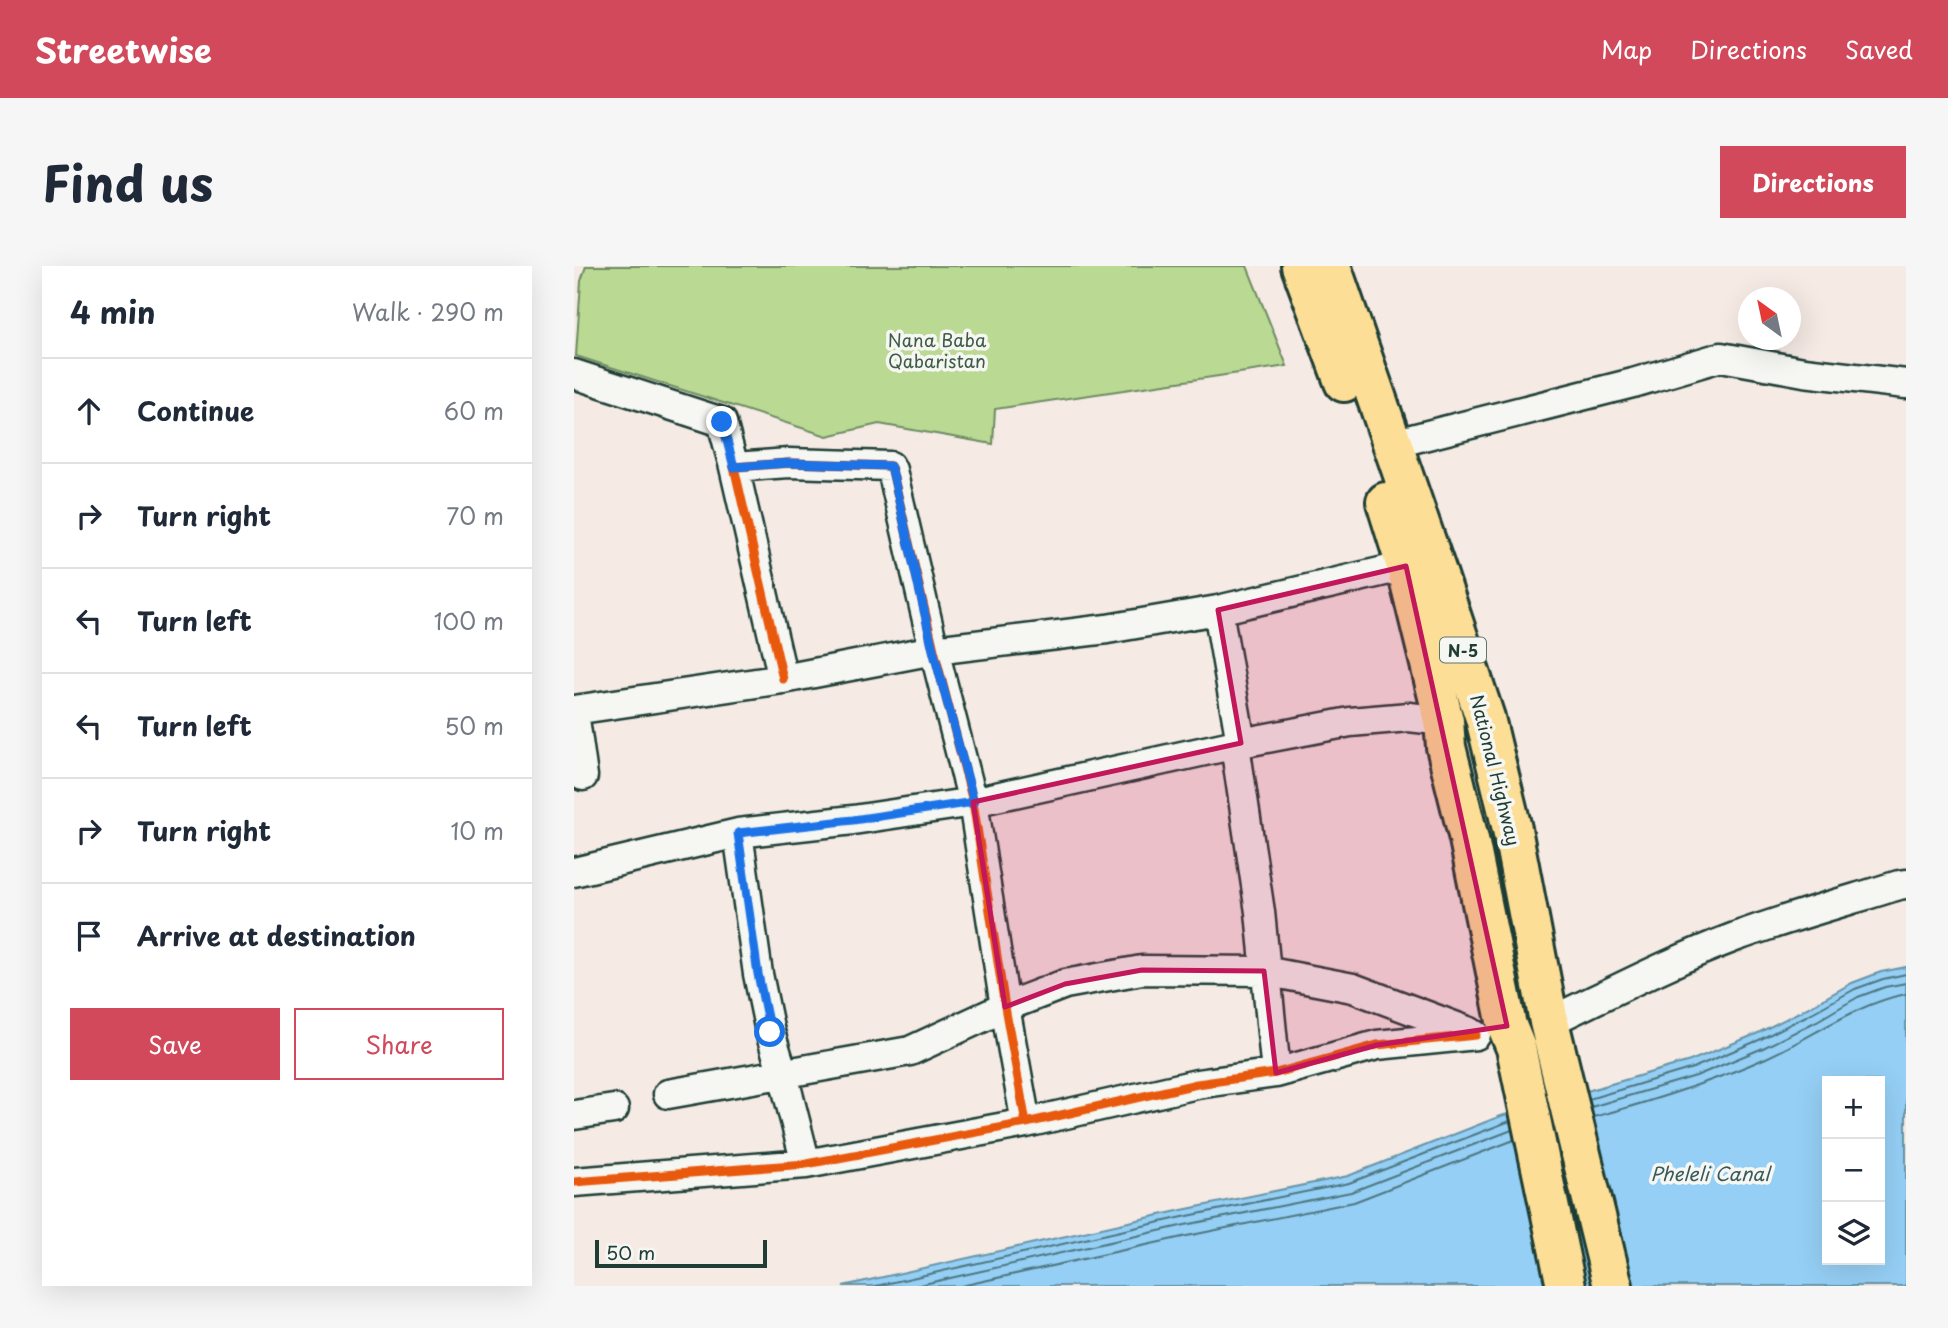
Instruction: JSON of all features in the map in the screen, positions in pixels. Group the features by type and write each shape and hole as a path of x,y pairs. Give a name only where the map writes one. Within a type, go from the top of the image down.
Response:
{"highway":[{"name":"N-5","path":"1301,266 1366,441 1406,566 1469,839 1500,1036 1566,1286"},
{"name":"National Highway","path":"1331,266 1485,718 1512,829 1552,1034 1614,1286"},
{"path":"1445,734 1491,742"}],"street":[{"path":"1392,444 1633,383 1721,357 1804,372 1906,384"},
{"path":"574,374 722,422 783,679"},
{"path":"734,467 789,463 890,466 892,470 933,650 974,802 1005,1007 1026,1123"},
{"path":"583,776 574,711 783,679 933,650 1107,629 1218,610 1406,566"},
{"path":"1218,610 1260,912 1276,1073"},
{"path":"574,872 738,833 974,802 1350,722 1409,717 1445,734"},
{"path":"738,833 758,974 770,1032 806,1164"},
{"path":"1552,1034 1659,970 1733,938 1903,882"},
{"path":"668,1094 910,1051 1005,1007 1065,984 1142,970 1264,971 1353,988 1500,1036"},
{"path":"575,1182 806,1164 1026,1123 1196,1084 1276,1073 1377,1045 1500,1036"},
{"path":"574,1115 614,1110"}],"highlighted area":[{"path":"1406,566 1507,1026 1377,1045 1276,1073 1264,971 1142,970 1065,984 1005,1007 973,802 1241,743 1218,610"}],"green space":[{"name":"Nana Baba Qabaristan","path":"586,266 1247,266 1287,366 995,409 993,444 879,424 827,436 576,356 581,281"}],"water":[{"name":"Pheleli Canal","path":"1906,967 1906,1286 843,1286 1182,1210 1348,1176 1501,1116 1690,1061 1756,1034 1852,983 1881,972"}],"cycle path":[{"path":"783,679 734,467 789,463 890,466 973,802 1026,1123"},
{"path":"574,1182 806,1164 1026,1123 1197,1084 1276,1073 1377,1045 1476,1035"}],"route":[{"path":"722,422 734,467 789,463 890,466 933,650 974,802 738,833 758,974 770,1032"}]}
